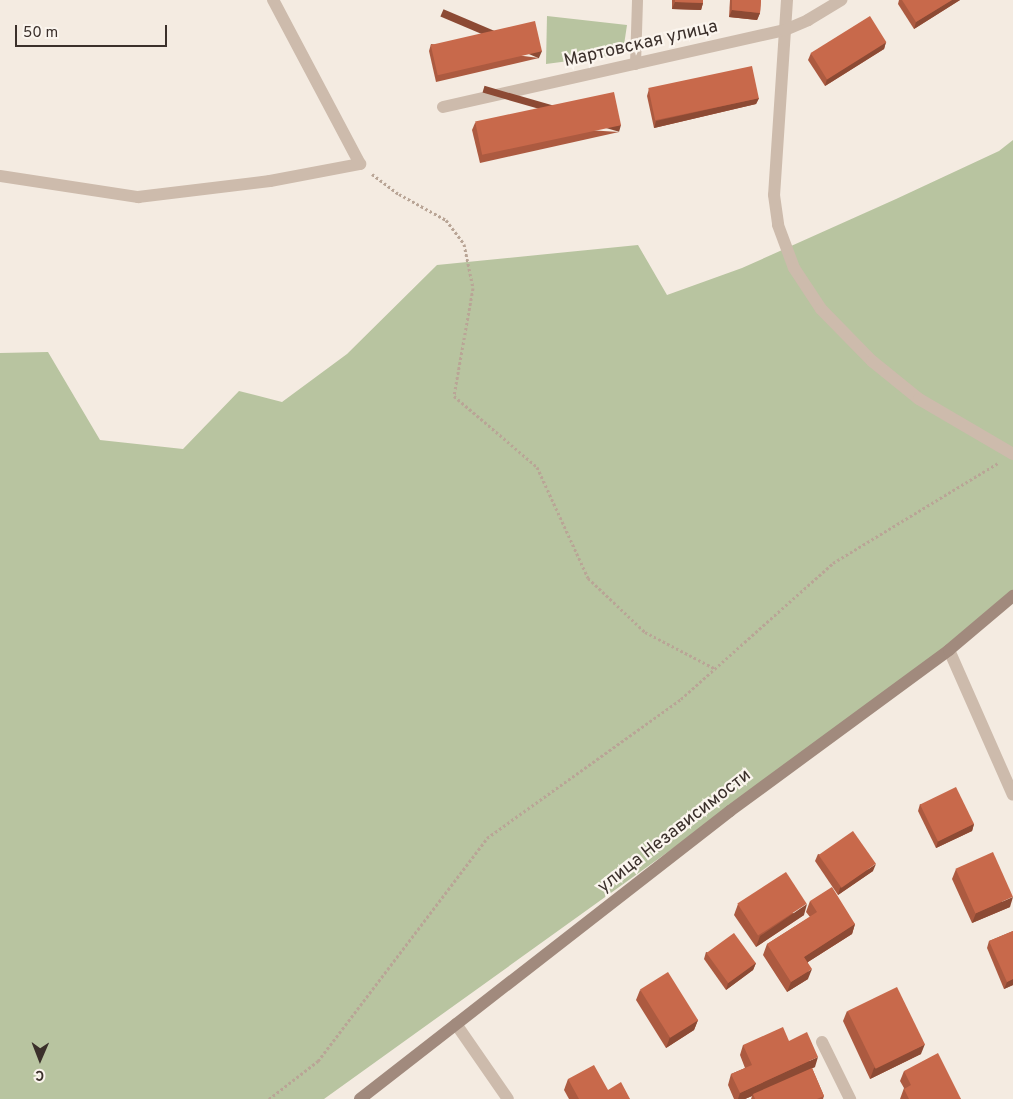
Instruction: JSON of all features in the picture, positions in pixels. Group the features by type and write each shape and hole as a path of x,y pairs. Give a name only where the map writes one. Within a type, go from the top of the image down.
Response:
{"main road":[{"name":"улица Независимости","path":"360,1099 730,811 949,650 1013,596"}],"street":[{"path":"0,176 138,197 270,181 360,164 273,0"},
{"path":"787,0 774,195 778,225 786,248 805,287 846,337 900,384 1011,453"},
{"name":"Мартовская улица","path":"442,108 785,30 808,20 841,0"},
{"path":"949,650 1013,795"},
{"path":"456,1024 508,1099"},
{"path":"822,1042 850,1099"}],"lane":[{"path":"635,64 637,0"}],"path":[{"path":"360,164 399,194 446,220 464,244 473,288 454,396 537,467 588,578 645,632 714,668"},
{"path":"269,1099 318,1061 488,838 681,699 833,562 1011,453"}],"green space":[{"path":"547,16 627,25 624,45 607,56 546,64"},
{"path":"1013,140 1013,592 949,650 324,1099 0,1099 0,353 48,352 100,440 183,449 239,391 282,402 347,354 437,265 638,245 667,295 742,268 999,151"}],"building":[{"path":"675,0 703,0 703,3 675,2"},
{"path":"732,0 761,0 760,13 732,10"},
{"path":"902,0 952,0 916,22"},
{"path":"870,16 886,42 827,79 811,53"},
{"path":"535,21 542,51 438,75 431,45"},
{"path":"752,66 759,98 655,120 648,88"},
{"path":"614,92 621,125 482,155 475,122"},
{"path":"956,787 974,824 938,841 920,805"},
{"path":"853,831 876,864 842,888 819,855"},
{"path":"993,852 1013,897 975,913 956,869"},
{"path":"786,872 807,904 758,935 737,904"},
{"path":"832,887 855,924 804,957 812,969 791,982 767,944 817,912 810,901"},
{"path":"1013,931 1013,979 1007,982 989,941"},
{"path":"734,933 756,963 728,983 706,953"},
{"path":"668,972 698,1020 670,1038 640,989"},
{"path":"897,987 925,1045 876,1069 848,1011"},
{"path":"783,1027 789,1041 807,1032 818,1057 740,1093 731,1074 752,1065 743,1045"},
{"path":"938,1053 961,1099 909,1099 904,1089 911,1085 904,1071"},
{"path":"594,1065 608,1090 621,1082 630,1099 579,1099 568,1079"},
{"path":"812,1068 824,1096 817,1099 755,1099 753,1094"}]}
